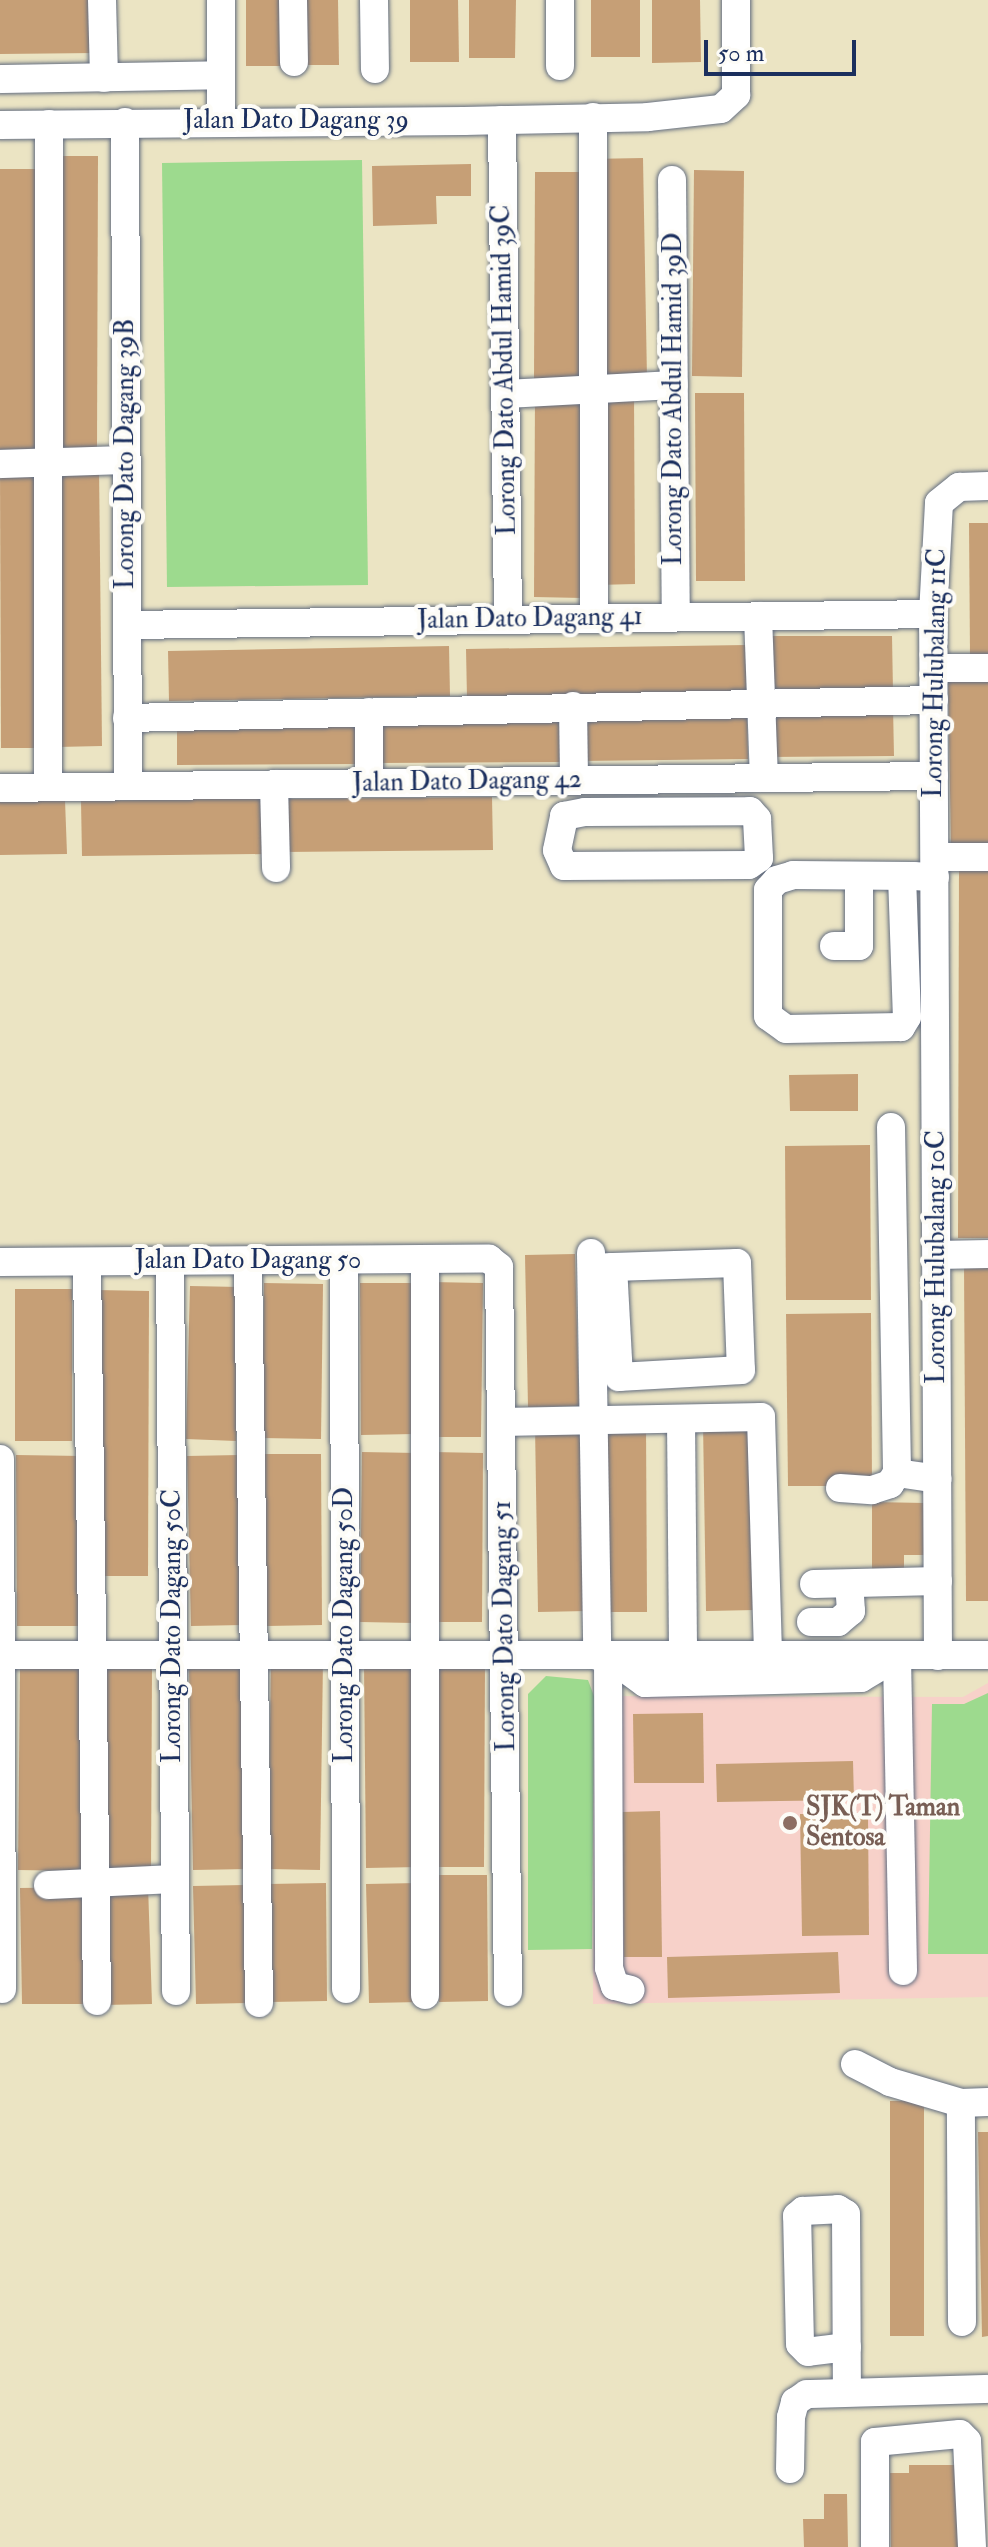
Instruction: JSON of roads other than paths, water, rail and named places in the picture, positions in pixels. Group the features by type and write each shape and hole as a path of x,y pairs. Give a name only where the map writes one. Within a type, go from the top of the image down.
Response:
{"street":[{"path":"102,0 104,78"},
{"path":"221,0 221,120"},
{"path":"293,0 294,62"},
{"path":"374,0 375,69"},
{"path":"560,0 560,66"},
{"name":"Jalan Dato Dagang 39","path":"0,125 221,120 502,120 692,112 731,103 736,95 736,0"},
{"path":"0,79 221,75"},
{"path":"593,117 591,389 594,618"},
{"name":"Lorong Dato Abdul Hamid 39C","path":"502,120 508,620"},
{"name":"Lorong Dato Dagang 39B","path":"125,122 128,786"},
{"path":"48,787 49,124"},
{"name":"Lorong Dato Abdul Hamid 39D","path":"672,180 676,617"},
{"path":"506,394 674,385"},
{"path":"0,464 126,460"},
{"name":"Lorong Hulubalang 11C","path":"935,867 933,614 939,503 949,492 988,486"},
{"name":"Jalan Dato Dagang 41","path":"127,625 933,614"},
{"path":"758,616 764,778"},
{"path":"934,668 988,668"},
{"path":"127,718 761,701 934,700"},
{"path":"564,816 750,811 757,819 759,858 749,865 564,866 557,850 571,780 573,706"},
{"path":"369,712 369,783"},
{"name":"Jalan Dato Dagang 42","path":"0,788 934,776"},
{"path":"274,784 276,868"},
{"path":"902,876 907,1017 901,1027 786,1029 768,1016 768,890 793,875 902,876 988,857"},
{"name":"Lorong Hulubalang 10C","path":"935,867 938,1656"},
{"path":"834,946 859,946 859,876"},
{"path":"840,1488 872,1490 890,1484 897,1473 891,1127"},
{"path":"937,1255 988,1254"},
{"name":"Lorong Dato Dagang 50C","path":"170,1261 176,1991"},
{"path":"248,1261 259,2003"},
{"name":"Lorong Dato Dagang 50D","path":"344,1261 346,1989"},
{"path":"425,1261 425,1995"},
{"name":"Jalan Dato Dagang 50","path":"0,1262 496,1262"},
{"path":"87,1262 89,1654 97,2001"},
{"name":"Lorong Dato Dagang 51","path":"496,1262 507,1654 508,1992"},
{"path":"599,1263 737,1263 741,1370 619,1377 599,1263"},
{"path":"599,1263 595,1421 609,1968 615,1986 631,1990"},
{"path":"502,1422 761,1417 768,1657"},
{"path":"681,1419 683,1657"},
{"path":"0,1459 2,1989"},
{"path":"897,1473 938,1479"},
{"path":"814,1584 938,1581"},
{"path":"811,1622 838,1622 851,1611 849,1584"},
{"path":"1,1655 423,1651 683,1657 988,1655"},
{"path":"602,1656 645,1683 861,1678 897,1657"},
{"path":"897,1657 903,1971"},
{"path":"48,1885 175,1879"},
{"path":"855,2064 890,2082 974,2103 962,2322"},
{"path":"847,2347 808,2352 800,2344 797,2216 803,2211 838,2209 846,2214 847,2347 847,2390"},
{"path":"790,2469 795,2402 807,2394 847,2390 988,2389"},
{"path":"875,2547 875,2442 960,2434 967,2441 972,2547"}],"place":[{"name":"SJK(T) Taman Sentosa","path":"790,1823"}]}
